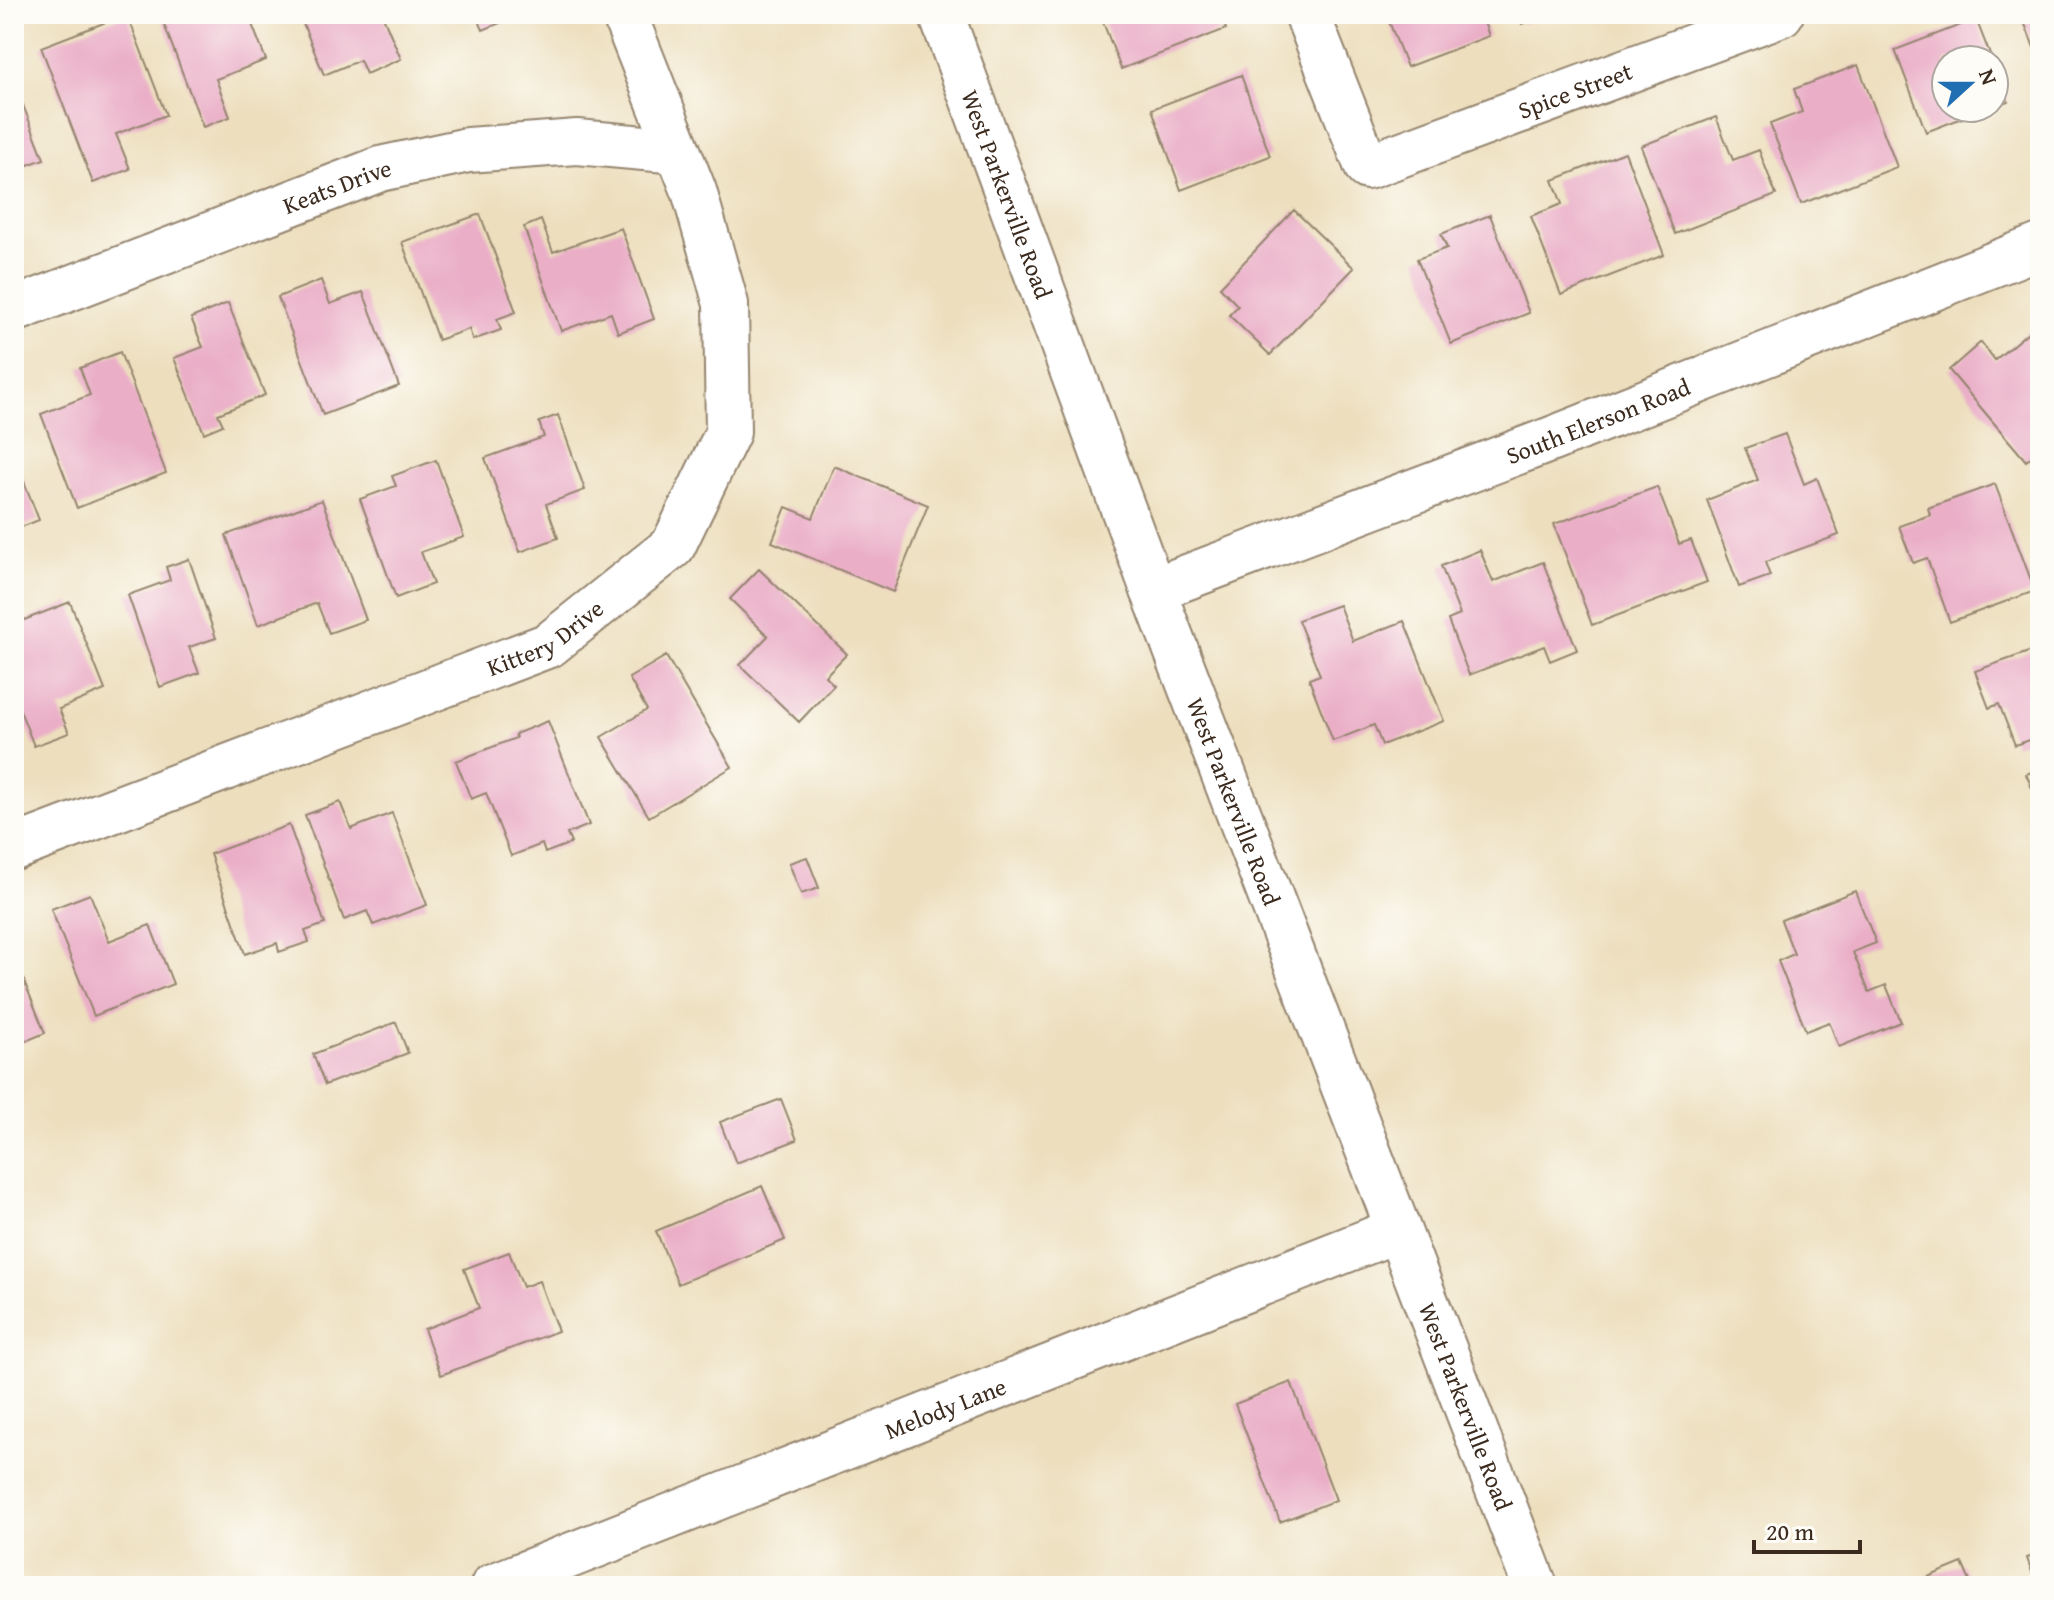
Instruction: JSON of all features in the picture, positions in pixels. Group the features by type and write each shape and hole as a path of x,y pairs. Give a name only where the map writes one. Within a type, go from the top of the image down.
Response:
{"street":[{"name":"Kittery Drive","path":"14,848 549,645 673,546 728,432 726,304 694,191 624,14"},
{"name":"West Parkerville Road","path":"941,14 1153,590 1535,1586"},
{"name":"Spice Street","path":"1307,14 1367,167 1781,14"},
{"name":"Keats Drive","path":"14,310 380,169 468,150 577,142 678,151"},
{"name":"South Elerson Road","path":"1153,590 1552,439 2040,246"},
{"name":"Melody Lane","path":"493,1586 1397,1230"}],"building":[{"path":"127,14 166,115 116,134 130,169 93,183 41,47"},
{"path":"176,14 248,14 266,60 216,79 230,117 203,127 162,19"},
{"path":"299,14 382,14 401,59 366,74 360,60 324,75"},
{"path":"476,14 522,14 483,30"},
{"path":"1100,14 1220,14 1226,29 1121,69"},
{"path":"1386,14 1481,14 1489,36 1407,67"},
{"path":"1519,14 1548,14 1522,24"},
{"path":"2021,14 2040,14 2040,63"},
{"path":"1976,19 1986,44 1930,44 1930,124 1947,124 1926,132 1895,50"},
{"path":"1858,65 1897,167 1801,204 1770,124 1802,112 1794,89"},
{"path":"1241,75 1270,156 1181,190 1152,109"},
{"path":"14,82 44,159 14,170"},
{"path":"1716,117 1733,160 1759,150 1776,195 1675,234 1641,146"},
{"path":"1625,152 1664,255 1561,295 1531,216 1562,204 1553,180"},
{"path":"1294,210 1354,268 1270,355 1229,315 1238,306 1220,287"},
{"path":"480,214 516,312 497,319 501,330 473,340 469,329 438,340 402,242"},
{"path":"1490,215 1529,313 1451,344 1417,259 1447,248 1441,234"},
{"path":"541,220 553,252 621,228 654,319 618,333 611,313 561,331 524,227"},
{"path":"321,280 330,304 363,292 399,386 323,415 278,297"},
{"path":"228,303 265,395 218,414 223,425 204,433 174,358 203,347 191,318"},
{"path":"2040,322 2040,449 2026,461 1949,370 1981,342 1995,360"},
{"path":"120,352 166,473 77,508 41,414 90,395 80,368"},
{"path":"558,415 585,490 546,504 558,538 520,552 485,458 544,437 539,422"},
{"path":"1785,434 1804,484 1817,478 1839,535 1765,562 1770,576 1739,587 1707,500 1758,480 1745,448"},
{"path":"14,456 39,520 14,530"},
{"path":"436,460 464,537 421,552 433,584 396,598 360,499 396,486 392,476"},
{"path":"834,466 928,505 893,592 772,542 786,507 813,518"},
{"path":"1995,484 2035,591 1950,622 1927,558 1913,563 1899,526 1930,515 1928,508"},
{"path":"1657,487 1679,544 1691,540 1707,582 1592,625 1554,524"},
{"path":"322,500 366,620 329,633 317,603 258,625 226,535"},
{"path":"1480,550 1493,582 1543,562 1577,650 1550,661 1544,646 1469,675 1448,620 1460,615 1441,566"},
{"path":"189,559 216,638 189,647 199,673 160,687 128,595 170,580 166,567"},
{"path":"759,569 847,654 825,676 834,685 799,722 740,665 768,636 730,599"},
{"path":"70,602 105,690 59,709 69,733 34,746 14,695 14,624"},
{"path":"1339,605 1353,641 1404,621 1444,721 1382,745 1374,725 1333,741 1309,679 1320,675 1298,620"},
{"path":"2040,648 2040,736 2015,745 1999,704 1989,708 1975,671"},
{"path":"666,656 732,767 649,817 601,737 647,710 629,678"},
{"path":"548,721 589,825 567,834 571,843 545,853 542,844 511,856 486,793 471,799 456,761 516,738 515,734"},
{"path":"2040,769 2040,807 2026,774"},
{"path":"340,802 351,829 392,813 427,905 373,925 367,911 344,920 305,815"},
{"path":"289,825 325,924 305,931 309,942 279,952 277,943 245,954 210,854"},
{"path":"807,857 819,888 801,894 789,863"},
{"path":"1855,891 1876,943 1853,952 1869,992 1886,985 1901,1022 1839,1047 1829,1022 1806,1031 1778,961 1794,954 1781,920"},
{"path":"90,894 109,941 150,925 173,984 94,1016 51,909"},
{"path":"14,956 45,1033 16,1045 21,1058 14,1060"},
{"path":"396,1022 408,1053 325,1085 313,1054"},
{"path":"781,1099 797,1140 736,1163 720,1122"},
{"path":"762,1186 785,1240 678,1284 656,1231"},
{"path":"509,1252 523,1287 539,1281 558,1331 441,1375 424,1329 479,1308 464,1269"},
{"path":"1291,1382 1336,1500 1280,1522 1235,1404"},
{"path":"2040,1553 2040,1586 2037,1586 2027,1558"},
{"path":"1962,1563 1972,1586 1906,1586"}]}
